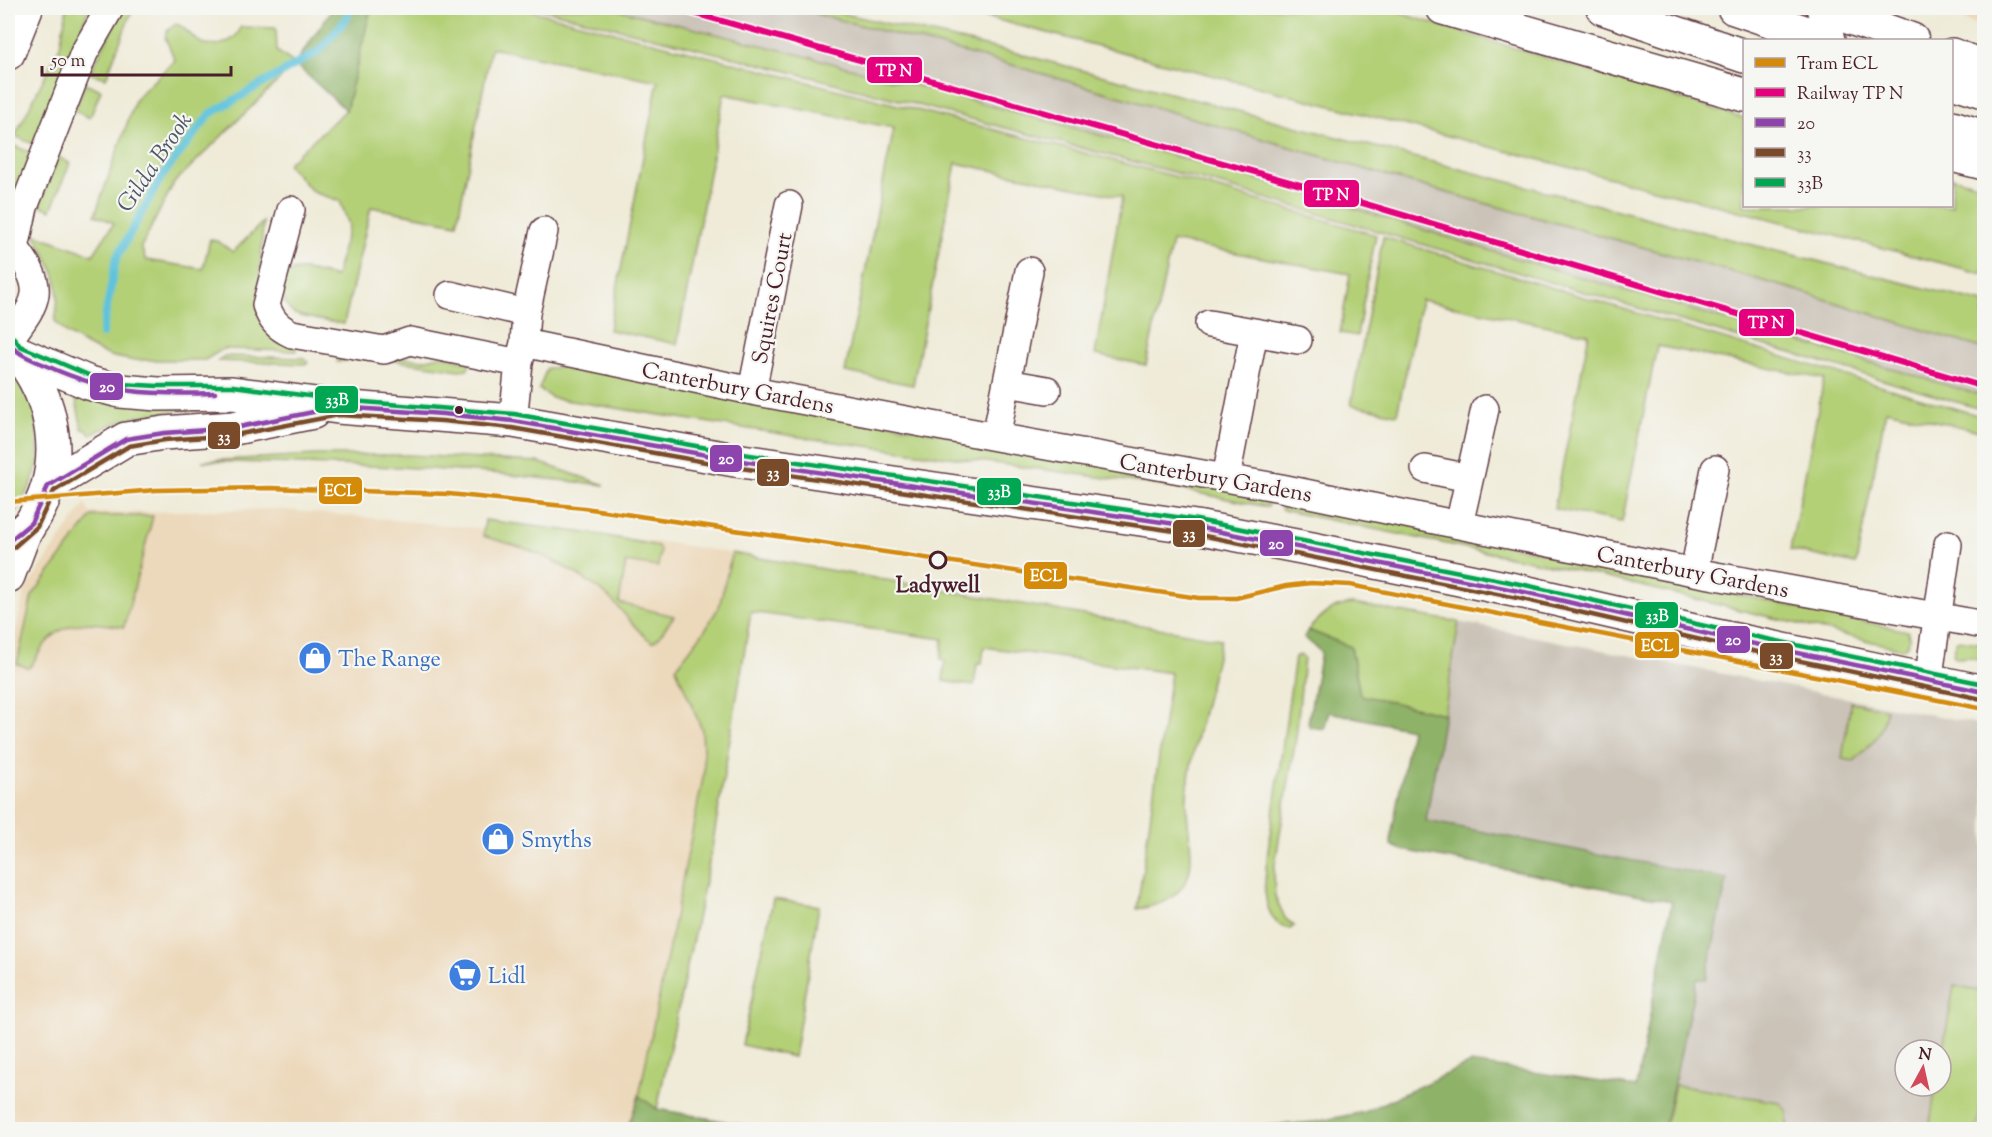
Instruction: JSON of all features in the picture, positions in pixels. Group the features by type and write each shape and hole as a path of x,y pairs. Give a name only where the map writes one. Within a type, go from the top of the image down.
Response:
{"main road":[{"path":"8,53 26,8"},
{"path":"1443,8 1743,94"},
{"path":"1604,8 1743,56"},
{"path":"1734,8 1825,39"},
{"path":"1823,8 1909,39"},
{"path":"1953,55 1984,67"},
{"path":"1953,81 1984,91"},
{"path":"1953,127 1984,137"},
{"path":"1953,154 1984,163"},
{"path":"10,345 89,383 120,391 158,394 232,393 338,407 513,421 735,460 1196,528 1280,542 1524,592 1928,682 1984,692"},
{"path":"8,576 23,536 19,532 48,486 52,462 51,422 41,389 10,345"},
{"path":"48,486 126,439 164,433 234,428 338,407"}],"street":[{"path":"10,345 33,307 36,286 30,268 15,248 24,207 84,53 110,8"},
{"name":"Squires Court","path":"752,391 789,205"},
{"name":"Canterbury Gardens","path":"291,210 266,305 271,319 280,329 292,334 384,350 410,341 521,353 752,391 1281,488 1694,572 1984,625"},
{"path":"513,421 526,313 544,231"},
{"path":"996,437 1029,271"},
{"path":"450,295 526,313"},
{"path":"1209,324 1298,340"},
{"path":"1226,478 1254,332"},
{"path":"1006,383 1047,390"},
{"path":"1459,525 1485,409"},
{"path":"1425,469 1469,478"},
{"path":"1694,572 1715,469"},
{"path":"1928,682 1948,544"}],"shaded area":[{"path":"537,8 819,8 818,15 1016,66 1398,179 1789,288 1984,349 1984,410 1207,181"},
{"path":"1929,8 1984,8 1984,27"},
{"path":"85,503 90,513 275,509 671,543 760,558 712,848 657,1109 647,1129 8,1130 8,686 10,660 24,592"},
{"path":"1459,622 1984,725 1984,1129 1664,1129 1697,978 1706,979 1727,879 1426,821"}],"green space":[{"path":"67,8 89,8 37,146 15,136 60,46"},
{"path":"123,8 133,8 106,78 90,73"},
{"path":"333,8 371,8 346,110 295,64"},
{"path":"371,8 521,8 1185,179 1376,235 1357,336 1340,333 1350,274 1172,241 1146,365 1095,355 1122,197 956,163 913,385 845,372 894,128 724,94 677,344 609,330 658,81 491,48 457,224 371,207 344,324 297,315 289,309 282,293 283,282 287,275 301,270 336,277 349,225 340,201 313,192 287,164 346,110"},
{"path":"537,8 611,8 813,58 1096,134 1305,193 1505,255 1984,396 1984,410 1207,181"},
{"path":"819,8 1016,53 1682,227 1984,303 1984,349 1789,288 1398,179 1016,66 817,14"},
{"path":"951,8 1383,8 1743,118 1743,207 1953,207 1953,177 1984,186 1984,274"},
{"path":"176,24 196,40 209,45 226,43 235,37 241,27 276,28 277,51 295,64 174,183 141,247 146,260 203,269 210,239 219,242 233,252 263,222 258,314 296,348 296,351 223,349 205,360 130,360 110,356 88,346 66,333 55,321 58,295 55,275 34,234 93,255 114,223 95,215 136,98 175,60 165,37 168,30"},
{"path":"85,83 101,90 90,118 75,111"},
{"path":"12,145 34,154 8,212 8,158"},
{"path":"58,157 70,163 51,210 39,205"},
{"path":"1383,237 1984,417 1984,432 1886,410 1856,564 1790,550 1824,379 1657,346 1622,522 1554,509 1589,334 1421,300 1397,414 1351,405"},
{"path":"343,351 424,360 442,355 471,363 467,369 460,370 369,357 337,362"},
{"path":"224,356 303,358 308,362 307,364 218,361"},
{"path":"8,363 35,401 39,460 32,483 8,521"},
{"path":"578,366 1271,494 1268,507 1158,485 813,439 552,398 539,389 547,368"},
{"path":"95,393 228,408 143,415 113,424 91,435 87,430 82,429 76,400"},
{"path":"315,455 409,455 538,462 605,485 492,473 399,467 202,461"},
{"path":"1284,497 1908,631 1909,639 1907,647 1902,649 1579,571 1281,510"},
{"path":"92,516 153,516 124,627 90,623 70,626 51,638 29,668 17,664 32,596"},
{"path":"485,520 602,535 658,546 660,551 658,567 626,562 619,603 674,616 658,638 653,642 649,640 597,587 541,555 483,536"},
{"path":"732,553 1221,639 1189,775 1187,805 1191,861 1186,881 1171,898 1159,904 1137,909 1171,673 984,647 982,663 977,664 974,686 943,681 945,661 941,659 943,639 751,612 712,848 657,1109 639,1096 704,773 702,730 676,668 705,630 719,607"},
{"path":"1353,604 1459,622 1444,714 1360,695 1351,647 1308,630 1328,612 1339,606"},
{"path":"1308,630 1351,647 1360,695 1444,714 1426,821 1727,879 1706,979 1697,978 1664,1129 1229,1129 1315,1122 1364,1112 1470,1063 1636,1087 1672,901 1402,850 1391,845 1411,729 1329,712 1324,729 1310,727 1308,723 1321,652 1304,637"},
{"path":"1959,640 1984,644 1984,661 1970,657 1956,658 1953,654 1956,642"},
{"path":"1300,655 1304,658 1296,738 1274,870 1275,896 1285,918 1294,926 1290,929 1277,923 1271,915 1266,898 1265,878 1295,657"},
{"path":"1851,702 1886,709 1880,732 1854,761 1842,759"},
{"path":"773,899 819,906 794,1057 742,1045"},
{"path":"1954,986 1984,992 1984,1086 1977,1129 1929,1129 1934,1098 1953,1098 1953,1038 1945,1038"},
{"path":"1675,1085 1779,1102 1787,1111 1787,1129 1664,1130"},
{"path":"639,1096 657,1109 767,1129 627,1129"}],"waterway":[{"name":"Gilda Brook","path":"102,334 116,259 162,176 210,114 319,51 346,19 351,8"}],"tram line":[{"name":"ECL","path":"8,502 156,490 270,488 449,494 584,508 1199,598 1236,598 1286,586 1311,583 1350,585 1984,709"}],"transit line":[{"path":"676,8 1332,194 1984,387"},
{"name":"33B","path":"14,338 20,346 91,376 121,384 233,386 339,400 514,414 736,453 1197,520 1525,585 1714,628 1984,684"},
{"name":"20","path":"8,343 21,354 37,362 69,375 110,387 149,393 215,393"},
{"name":"20","path":"8,542 31,523 48,486 126,439 164,433 234,428 338,407 443,414 513,421 735,460 1196,527 1524,592 1712,635 1984,692"},
{"name":"33","path":"13,548 37,527 54,491 129,446 165,440 235,435 339,415 442,421 512,428 734,467 1195,534 1522,599 1710,642 1982,699"}],"place":[{"name":"Ladywell","path":"938,560"},
{"name":"The Range","path":"315,658"},
{"name":"Smyths","path":"498,839"},
{"name":"Lidl","path":"465,975"}]}
